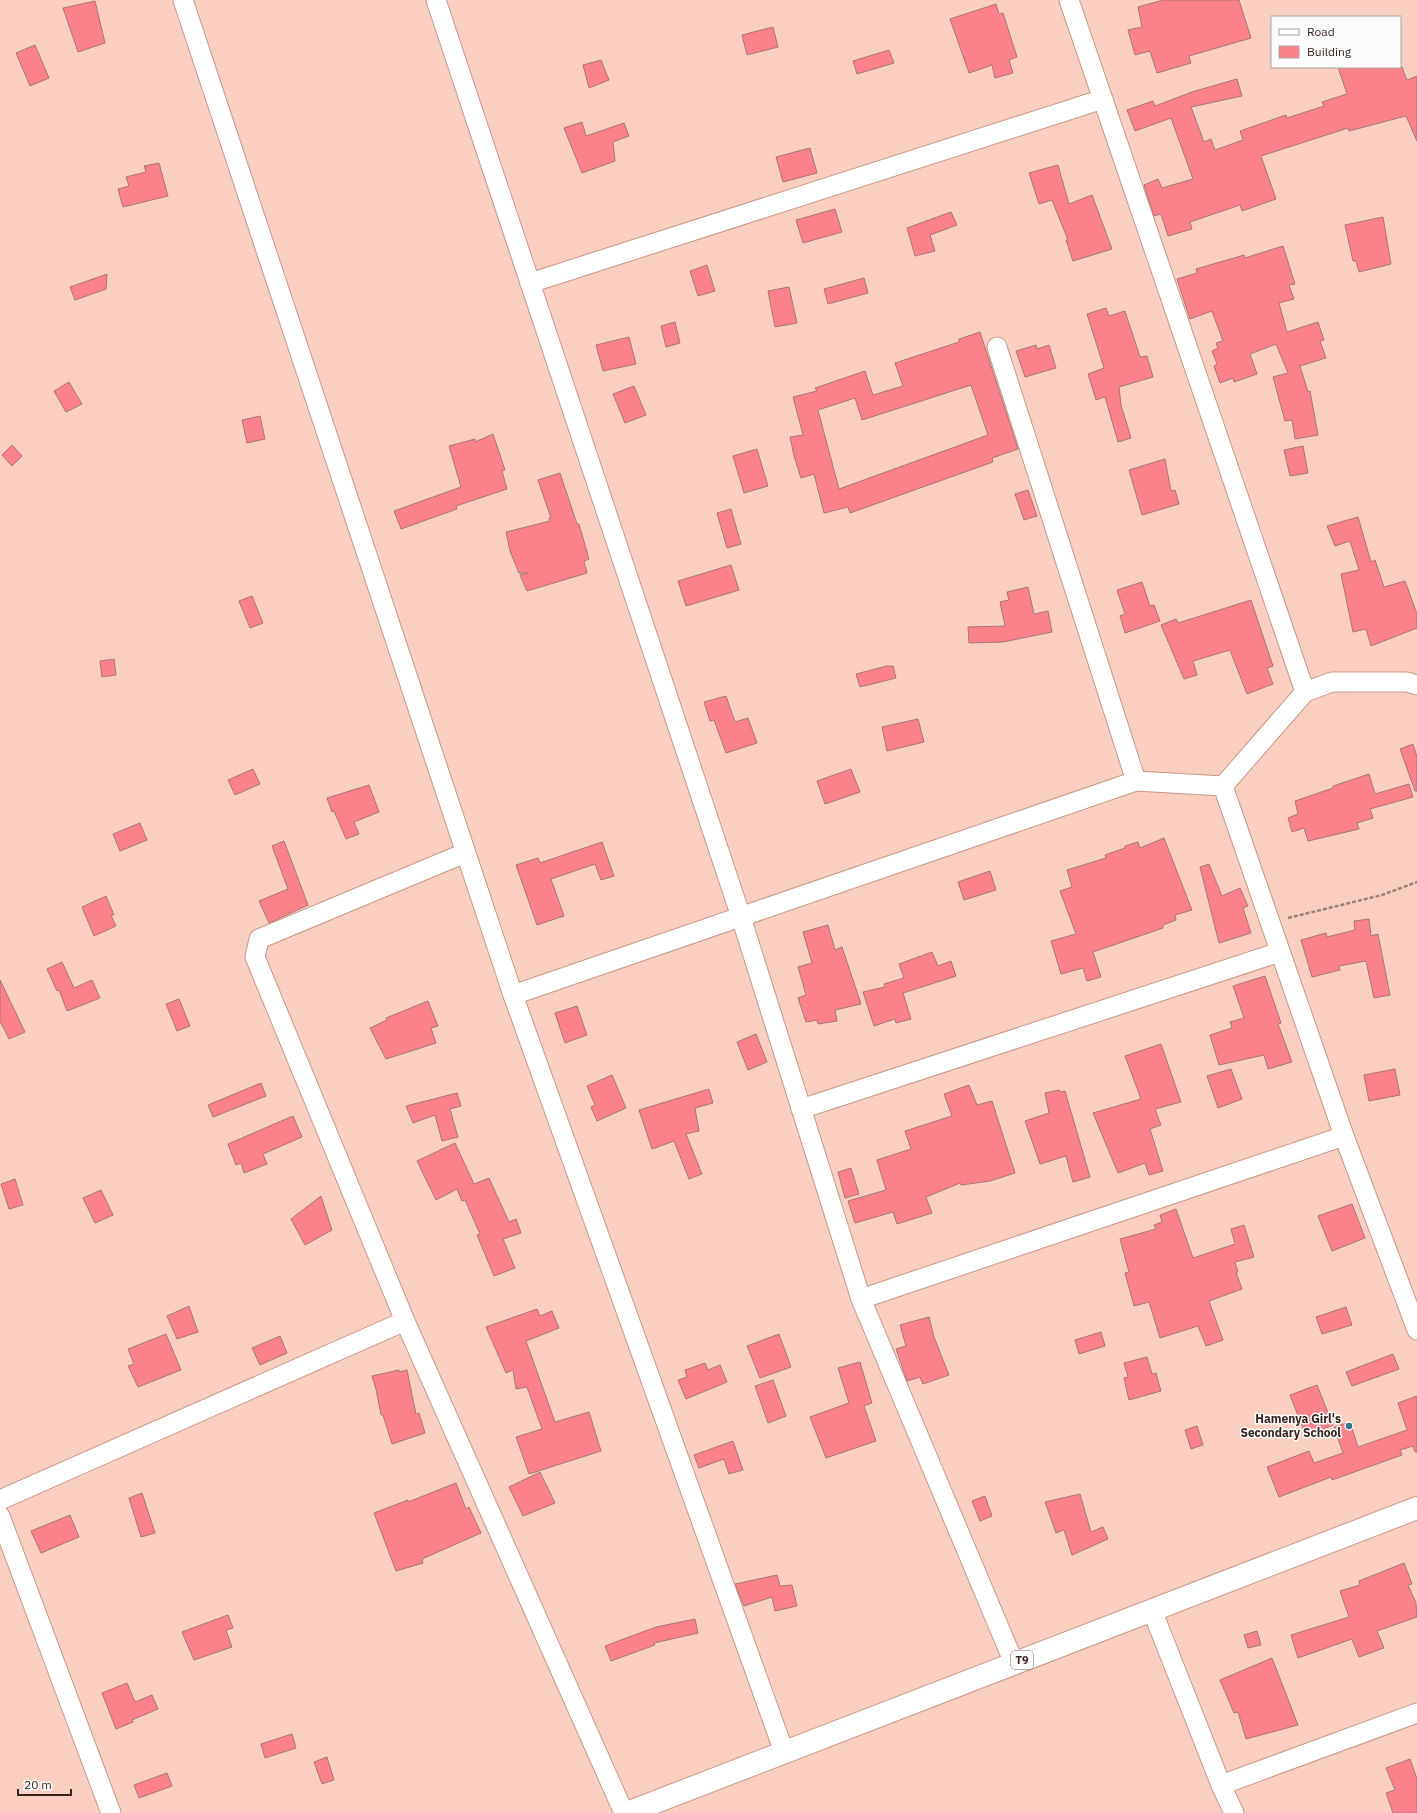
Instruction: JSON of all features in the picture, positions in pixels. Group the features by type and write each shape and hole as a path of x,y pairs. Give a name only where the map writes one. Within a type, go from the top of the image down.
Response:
{"highway":[{"name":"T9","path":"627,1813 1417,1508"}],"street":[{"path":"183,0 513,995 784,1752"},
{"path":"436,0 742,917 861,1299 1014,1663"},
{"path":"1069,0 1305,692"},
{"path":"530,283 1103,99"},
{"path":"997,347 1136,781"},
{"path":"1223,786 1305,692 1332,682 1407,682 1417,685"},
{"path":"513,995 1136,781 1223,786"},
{"path":"1223,786 1344,1136 1417,1330"},
{"path":"465,853 259,939 255,956 405,1321 624,1813"},
{"path":"801,1109 1280,952"},
{"path":"861,1299 1344,1136"},
{"path":"0,1500 405,1321"},
{"path":"0,1516 111,1813"},
{"path":"1152,1610 1221,1785 1234,1813"},
{"path":"1221,1785 1417,1713"}],"path":[{"path":"1270,922 1382,895 1417,882"}],"building":[{"path":"1163,0 1239,0 1251,38 1189,56 1191,63 1157,73 1150,51 1135,55 1128,30 1142,27 1138,7"},
{"path":"95,1 105,43 78,52 63,8"},
{"path":"996,4 999,14 1003,13 1017,57 1009,60 1013,73 995,78 992,65 969,73 950,19"},
{"path":"773,27 778,47 747,55 742,35"},
{"path":"35,45 49,78 30,86 16,53"},
{"path":"889,50 894,63 857,74 853,61"},
{"path":"601,60 609,80 589,88 583,65"},
{"path":"1402,67 1407,80 1417,76 1417,141 1406,116 1349,131 1348,128 1261,156 1276,199 1242,211 1240,205 1190,222 1192,229 1168,236 1161,214 1154,216 1144,185 1158,179 1162,188 1193,179 1171,118 1135,131 1127,110 1153,101 1155,106 1192,92 1237,79 1242,96 1191,107 1204,142 1211,139 1215,150 1243,140 1240,131 1286,115 1287,118 1324,106 1322,102 1347,94 1338,68"},
{"path":"582,122 586,136 624,123 629,136 613,142 615,161 582,173 564,128"},
{"path":"810,148 817,173 783,182 776,157"},
{"path":"159,163 168,196 123,207 118,189 129,186 126,177 146,172 144,166"},
{"path":"1058,165 1069,204 1092,195 1112,249 1073,261 1066,240 1068,240 1052,200 1039,204 1029,173"},
{"path":"835,209 842,232 803,243 796,220"},
{"path":"951,212 957,225 930,235 935,251 915,256 907,228"},
{"path":"1383,217 1391,264 1359,272 1356,261 1353,261 1345,225"},
{"path":"1283,246 1295,284 1289,285 1294,299 1279,303 1287,332 1318,322 1324,340 1320,341 1326,358 1300,366 1308,392 1310,391 1318,435 1295,439 1292,420 1285,421 1273,377 1288,373 1276,344 1250,354 1257,374 1234,382 1233,378 1220,383 1214,366 1217,364 1212,351 1218,348 1216,343 1223,341 1212,311 1190,319 1177,279 1197,273 1196,269 1244,255 1245,258"},
{"path":"707,265 715,291 698,296 690,271"},
{"path":"107,274 106,289 75,300 70,287"},
{"path":"864,278 868,293 828,304 824,289"},
{"path":"789,287 797,323 775,327 768,291"},
{"path":"1106,308 1109,316 1125,311 1140,357 1147,356 1153,377 1119,387 1121,405 1131,438 1118,442 1105,397 1096,400 1088,374 1104,368 1087,314"},
{"path":"675,322 680,343 666,347 661,326"},
{"path":"980,332 1018,449 992,458 993,462 850,513 848,507 824,513 814,474 801,478 794,456 790,437 803,435 793,397 817,391 815,388 865,371 873,395 903,386 895,363 959,342 959,339","holes":["971,385 988,435 839,489 818,410 855,398 862,420"]},
{"path":"629,337 636,364 603,371 596,345"},
{"path":"1036,345 1037,349 1049,345 1056,368 1025,377 1016,351"},
{"path":"69,382 82,404 66,412 54,391"},
{"path":"634,386 646,415 625,423 613,394"},
{"path":"260,416 265,439 247,443 242,420"},
{"path":"493,434 505,470 502,471 507,489 456,506 457,509 401,529 394,511 461,487 449,446 475,439 475,442"},
{"path":"12,445 22,456 12,466 2,455"},
{"path":"1303,446 1308,473 1290,476 1284,450"},
{"path":"757,449 768,486 744,493 733,456"},
{"path":"1165,459 1171,491 1175,490 1179,504 1142,515 1129,470"},
{"path":"560,473 577,524 579,524 589,559 584,561 587,573 527,591 520,575 528,573 519,573 510,551 506,532 550,521 549,518 551,518 538,480"},
{"path":"1028,490 1037,516 1024,520 1015,494"},
{"path":"731,509 741,544 727,548 717,513"},
{"path":"1358,517 1371,562 1375,560 1384,587 1405,581 1417,614 1417,628 1371,646 1366,629 1353,632 1341,574 1359,570 1350,541 1335,546 1327,526"},
{"path":"731,565 739,590 686,606 678,581"},
{"path":"1142,582 1150,606 1154,605 1160,621 1125,633 1120,616 1125,614 1117,590"},
{"path":"1028,587 1034,614 1048,611 1052,632 1003,642 969,643 968,627 1005,626 1000,602 1009,600 1007,592"},
{"path":"252,596 263,623 250,628 239,601"},
{"path":"1251,600 1273,666 1267,668 1273,684 1247,694 1230,650 1193,661 1197,675 1184,679 1161,625 1176,619 1178,623"},
{"path":"114,659 116,675 102,677 100,661"},
{"path":"887,666 893,666 896,678 860,687 856,674"},
{"path":"726,696 735,722 748,718 757,743 726,753 714,720 710,721 704,702"},
{"path":"918,719 924,742 887,751 882,727"},
{"path":"1413,744 1417,757 1417,791 1415,791 1400,749"},
{"path":"253,769 260,784 235,795 228,780"},
{"path":"851,769 860,792 825,804 817,781"},
{"path":"1369,774 1375,794 1409,784 1413,797 1370,809 1373,818 1357,823 1359,829 1308,841 1304,828 1292,832 1288,818 1298,814 1295,801"},
{"path":"369,785 379,812 354,822 359,834 346,839 334,811 332,812 327,798"},
{"path":"140,823 147,840 120,851 113,834"},
{"path":"1164,838 1192,910 1175,915 1176,920 1163,925 1163,928 1093,952 1101,977 1087,981 1083,968 1061,974 1051,941 1076,934 1060,891 1072,887 1067,870 1106,858 1105,855 1125,848 1125,846 1138,842 1140,848"},
{"path":"284,841 308,905 269,923 259,901 288,889 272,846"},
{"path":"602,842 614,876 601,880 595,864 551,879 564,916 537,925 516,865 538,858 540,863"},
{"path":"1209,864 1222,896 1240,888 1248,906 1243,908 1251,933 1219,943 1200,867"},
{"path":"990,871 996,890 964,900 958,882"},
{"path":"106,896 114,915 111,915 116,926 94,936 82,907"},
{"path":"1369,919 1371,936 1378,934 1390,995 1374,998 1366,961 1339,966 1340,970 1312,977 1301,940 1326,933 1327,937 1355,930 1354,921"},
{"path":"828,925 835,950 842,947 861,1004 835,1010 837,1021 818,1024 817,1020 806,1022 798,998 806,995 798,967 812,963 803,932"},
{"path":"932,952 938,966 951,961 956,976 903,993 911,1019 896,1023 895,1019 874,1026 863,992 885,987 884,984 904,978 899,964"},
{"path":"62,962 74,988 92,980 100,998 67,1011 59,990 57,991 47,969"},
{"path":"1265,976 1281,1023 1278,1024 1292,1062 1268,1069 1264,1055 1219,1065 1210,1035 1232,1028 1230,1022 1244,1018 1233,986"},
{"path":"0,980 25,1032 9,1039 0,1021"},
{"path":"179,999 190,1026 177,1031 166,1004"},
{"path":"428,1001 438,1026 431,1028 436,1043 386,1059 370,1028 387,1020 386,1018"},
{"path":"577,1006 587,1035 565,1043 555,1013"},
{"path":"756,1034 767,1062 748,1070 737,1042"},
{"path":"1161,1044 1181,1102 1155,1109 1161,1125 1150,1129 1163,1171 1149,1175 1145,1163 1118,1173 1093,1113 1141,1099 1125,1056"},
{"path":"1231,1069 1242,1099 1218,1108 1207,1076"},
{"path":"1395,1069 1400,1095 1369,1101 1364,1075"},
{"path":"612,1075 626,1108 597,1121 591,1107 595,1105 587,1086"},
{"path":"261,1083 266,1096 213,1117 208,1105"},
{"path":"969,1085 977,1105 992,1101 1015,1173 990,1181 961,1185 960,1183 926,1197 932,1213 897,1224 893,1212 855,1223 848,1201 886,1190 877,1160 911,1149 905,1131 952,1116 944,1094"},
{"path":"709,1089 713,1103 695,1108 699,1131 686,1134 702,1174 689,1179 674,1141 652,1149 639,1110"},
{"path":"1059,1090 1060,1092 1065,1091 1090,1177 1073,1182 1066,1156 1040,1164 1025,1121 1049,1113 1045,1093"},
{"path":"457,1093 461,1106 450,1109 458,1137 442,1141 435,1115 413,1123 406,1106"},
{"path":"293,1116 302,1137 263,1154 267,1164 244,1173 241,1163 236,1165 228,1144"},
{"path":"455,1143 474,1184 489,1178 509,1222 516,1219 521,1233 503,1239 515,1268 494,1276 477,1235 480,1234 465,1200 462,1201 457,1189 436,1200 417,1161"},
{"path":"851,1168 859,1194 845,1198 838,1172"},
{"path":"15,1179 23,1205 9,1209 1,1184"},
{"path":"101,1190 113,1215 95,1223 83,1198"},
{"path":"321,1196 332,1230 305,1245 291,1219"},
{"path":"1352,1204 1365,1238 1332,1251 1318,1216"},
{"path":"1176,1209 1193,1258 1235,1244 1231,1229 1244,1225 1254,1257 1235,1262 1238,1272 1236,1272 1242,1289 1209,1301 1223,1340 1206,1346 1198,1326 1160,1338 1149,1302 1134,1306 1125,1273 1129,1272 1120,1239 1156,1229 1154,1225 1162,1222 1160,1215"},
{"path":"189,1306 198,1332 177,1339 167,1316"},
{"path":"1346,1307 1352,1325 1322,1334 1316,1317"},
{"path":"537,1309 540,1316 552,1311 559,1328 526,1341 555,1422 589,1412 601,1451 529,1474 516,1437 542,1429 527,1387 516,1389 513,1370 506,1373 486,1327"},
{"path":"929,1317 934,1337 949,1375 923,1384 920,1377 907,1381 896,1349 906,1346 900,1325"},
{"path":"1101,1332 1105,1346 1079,1354 1075,1340"},
{"path":"166,1334 181,1370 138,1387 128,1366 134,1364 128,1349"},
{"path":"779,1334 791,1367 760,1378 747,1346"},
{"path":"280,1336 287,1353 260,1365 252,1348"},
{"path":"1393,1354 1399,1369 1352,1386 1346,1372"},
{"path":"1147,1357 1152,1374 1156,1373 1161,1391 1129,1400 1124,1378 1128,1377 1124,1363"},
{"path":"860,1362 872,1403 864,1406 876,1441 826,1458 810,1417 849,1403 838,1368"},
{"path":"705,1363 708,1370 720,1365 727,1382 686,1399 678,1380 687,1377 685,1370"},
{"path":"399,1370 399,1372 407,1370 416,1414 419,1413 425,1433 392,1444 383,1415 381,1415 372,1376"},
{"path":"773,1380 786,1416 768,1423 755,1386"},
{"path":"1317,1385 1333,1425 1306,1436 1290,1395"},
{"path":"1417,1396 1417,1452 1415,1452 1413,1446 1400,1450 1402,1455 1332,1480 1331,1477 1279,1497 1267,1467 1309,1451 1314,1463 1343,1453 1334,1427 1350,1422 1358,1447 1407,1430 1398,1403"},
{"path":"1197,1426 1203,1445 1191,1449 1185,1430"},
{"path":"733,1441 743,1470 729,1474 724,1459 699,1468 694,1455"},
{"path":"540,1472 555,1503 523,1516 509,1487"},
{"path":"456,1483 466,1509 469,1507 481,1533 422,1559 423,1563 396,1571 374,1513 408,1500 408,1502"},
{"path":"142,1493 155,1533 141,1537 129,1498"},
{"path":"1080,1494 1091,1532 1103,1527 1108,1539 1072,1555 1064,1530 1056,1533 1045,1502"},
{"path":"985,1496 992,1516 980,1521 972,1501"},
{"path":"70,1515 79,1537 41,1553 31,1531"},
{"path":"1404,1563 1412,1584 1408,1585 1416,1603 1417,1617 1377,1631 1384,1648 1359,1657 1352,1639 1298,1658 1291,1635 1349,1617 1340,1591 1360,1585 1359,1581"},
{"path":"777,1575 780,1586 792,1585 797,1606 775,1611 772,1597 744,1606 735,1584"},
{"path":"228,1615 233,1628 226,1630 232,1647 194,1660 182,1632"},
{"path":"695,1619 698,1633 654,1643 655,1645 611,1661 605,1646 656,1627"},
{"path":"1257,1631 1261,1645 1248,1648 1244,1635"},
{"path":"1272,1658 1298,1725 1246,1739 1238,1712 1234,1713 1220,1680"},
{"path":"127,1683 135,1702 152,1695 158,1709 132,1720 133,1722 116,1729 102,1693"},
{"path":"292,1734 296,1748 265,1758 261,1744"},
{"path":"327,1757 334,1780 322,1784 314,1762"},
{"path":"1410,1759 1417,1779 1417,1813 1393,1813 1386,1793 1395,1790 1386,1768"},
{"path":"167,1773 172,1786 139,1798 134,1785"}],"place":[{"name":"Hamenya Girl's Secondary School","path":"1349,1426"}]}
